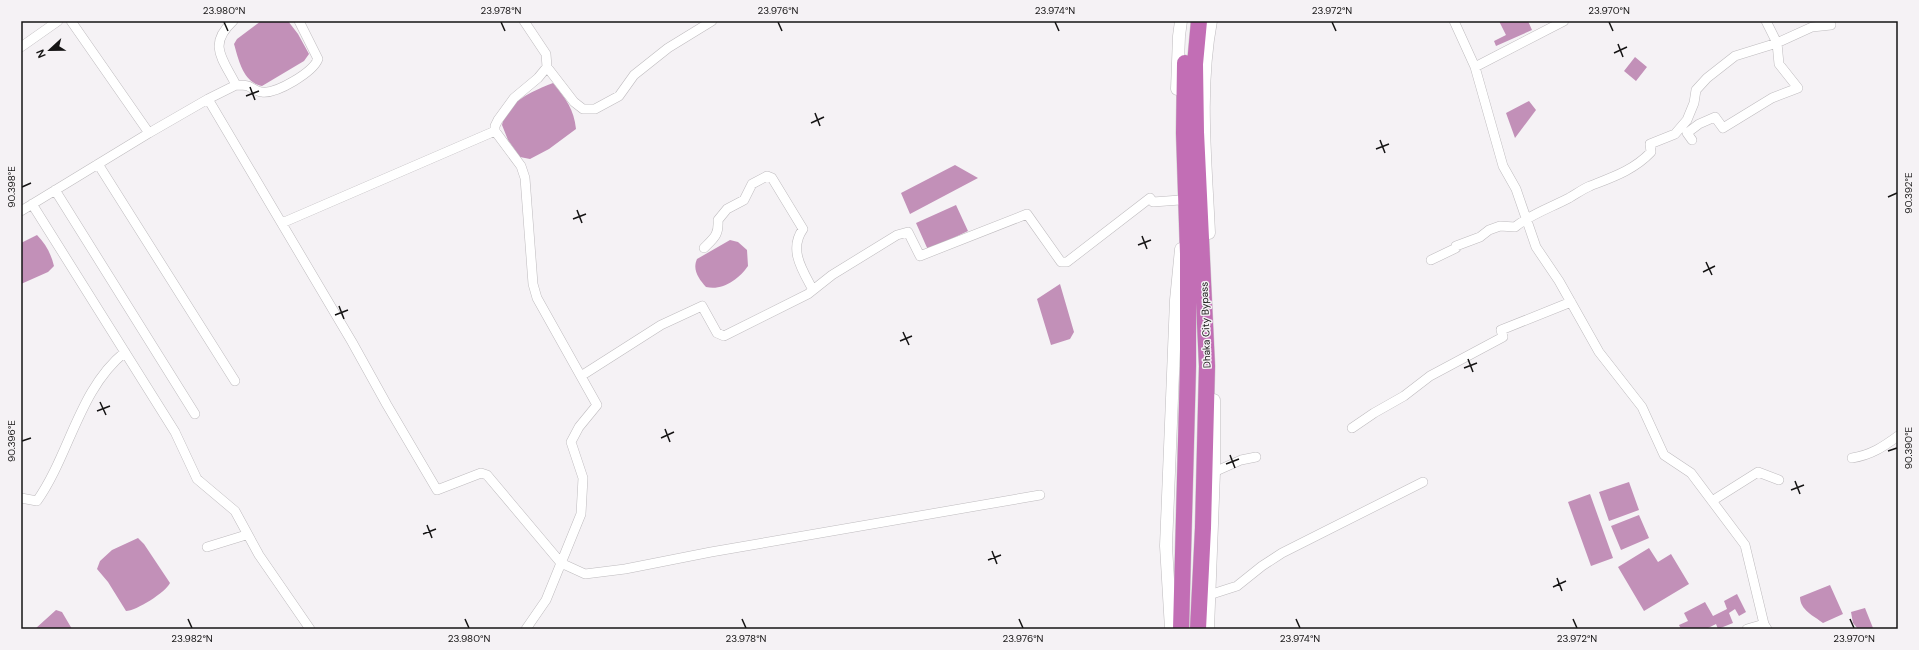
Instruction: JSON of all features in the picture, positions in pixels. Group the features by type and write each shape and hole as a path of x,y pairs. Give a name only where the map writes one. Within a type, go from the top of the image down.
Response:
{"highway":[{"name":"Dhaka City Bypass","path":"1181,629 1188,366 1188,254 1184,133 1185,65 1189,21"},
{"name":"Dhaka City Bypass","path":"1198,629 1203,528 1207,366 1196,124 1195,64 1199,21"}],"main road":[{"path":"1171,629 1166,546 1176,300 1181,255 1180,200 1176,134 1177,65 1181,21"},
{"path":"1208,629 1214,472 1214,366 1204,123 1204,65 1211,21"}],"street":[{"path":"21,46 58,21"},
{"path":"71,21 149,133"},
{"path":"233,21 226,27 218,41 219,51 236,85"},
{"path":"21,211 149,133 208,99 236,85 248,86 261,92 270,92 305,75 316,66 318,59 299,21"},
{"path":"524,21 546,54 547,67 574,102 583,109 595,109 619,96 634,75 668,48 712,21"},
{"path":"1454,21 1475,67 1503,166 1516,189 1536,247 1571,302 1599,352 1642,407 1664,455 1691,474 1745,545 1765,626 1747,629"},
{"path":"1475,67 1564,21"},
{"path":"1692,140 1687,133 1699,124 1715,117 1723,128 1772,98 1798,88 1779,64 1776,43 1766,21"},
{"path":"1431,260 1456,248 1456,246 1480,237 1489,230 1500,226 1515,227 1526,218 1569,198 1588,187 1622,174 1641,162 1651,152 1650,144 1675,134 1687,120 1694,103 1696,90 1707,78 1735,56 1776,43 1812,27 1831,25"},
{"path":"526,629 546,600 581,514 583,478 571,442 579,427 597,405 537,298 532,284 525,178 521,166 495,131 495,126 498,120 514,98 538,78 547,67"},
{"path":"208,99 437,490 481,473 488,475 561,564 585,574 625,569 711,552 1040,495"},
{"path":"282,223 495,131"},
{"path":"98,164 235,381"},
{"path":"704,248 719,230 718,220 728,209 744,200 752,184 767,176 772,178 803,229 796,246 803,270 814,290"},
{"path":"55,190 195,414"},
{"path":"581,376 661,325 702,306 717,333 724,336 814,290 832,275 898,235 908,232 920,256 1027,214 1061,262 1067,262 1150,198 1153,202 1180,200"},
{"path":"32,204 175,432 197,479 235,511 246,535 310,629"},
{"path":"1352,428 1374,413 1404,396 1430,376 1503,336 1501,330 1571,302"},
{"path":"21,498 37,501 48,484 87,398 113,361 125,352"},
{"path":"1852,458 1868,456 1898,436"},
{"path":"1214,472 1241,460 1256,457"},
{"path":"1712,501 1758,472 1779,480"},
{"path":"1209,594 1237,586 1262,566 1282,553 1423,482"},
{"path":"207,547 246,535"}],"shaded area":[{"path":"261,21 288,21 298,34 309,54 304,61 262,86 250,80 246,75 240,64 234,44 237,39"},
{"path":"1499,21 1528,21 1532,30 1496,46 1494,41 1506,35"},
{"path":"1635,57 1647,67 1636,81 1624,71"},
{"path":"553,83 569,104 576,129 549,149 530,159 520,157 508,140 502,125 505,116 509,108 520,99"},
{"path":"1529,101 1536,110 1515,138 1506,113"},
{"path":"955,165 978,178 910,214 901,193"},
{"path":"956,205 968,231 928,250 916,223"},
{"path":"37,235 48,249 54,266 48,272 21,284 21,243"},
{"path":"730,240 738,242 747,250 748,266 740,275 724,286 712,288 706,287 696,271 695,267 697,259"},
{"path":"1060,284 1074,332 1070,339 1051,345 1037,299"},
{"path":"1629,482 1639,510 1609,521 1599,492"},
{"path":"1590,494 1613,558 1591,566 1568,502"},
{"path":"1639,515 1649,538 1621,550 1611,526"},
{"path":"138,538 144,544 170,583 163,591 150,600 137,608 126,611 108,582 97,569 100,561 112,550"},
{"path":"1649,548 1658,562 1671,554 1689,584 1644,611 1618,567"},
{"path":"1830,585 1843,614 1823,623 1802,606 1800,597"},
{"path":"1737,594 1746,612 1739,616 1735,609 1729,613 1733,623 1718,629 1716,624 1706,629 1681,629 1679,625 1688,621 1684,613 1705,602 1713,616 1727,609 1724,601"},
{"path":"1865,608 1873,628 1858,629 1853,623 1851,612"},
{"path":"56,610 62,612 72,629 35,629"}]}
